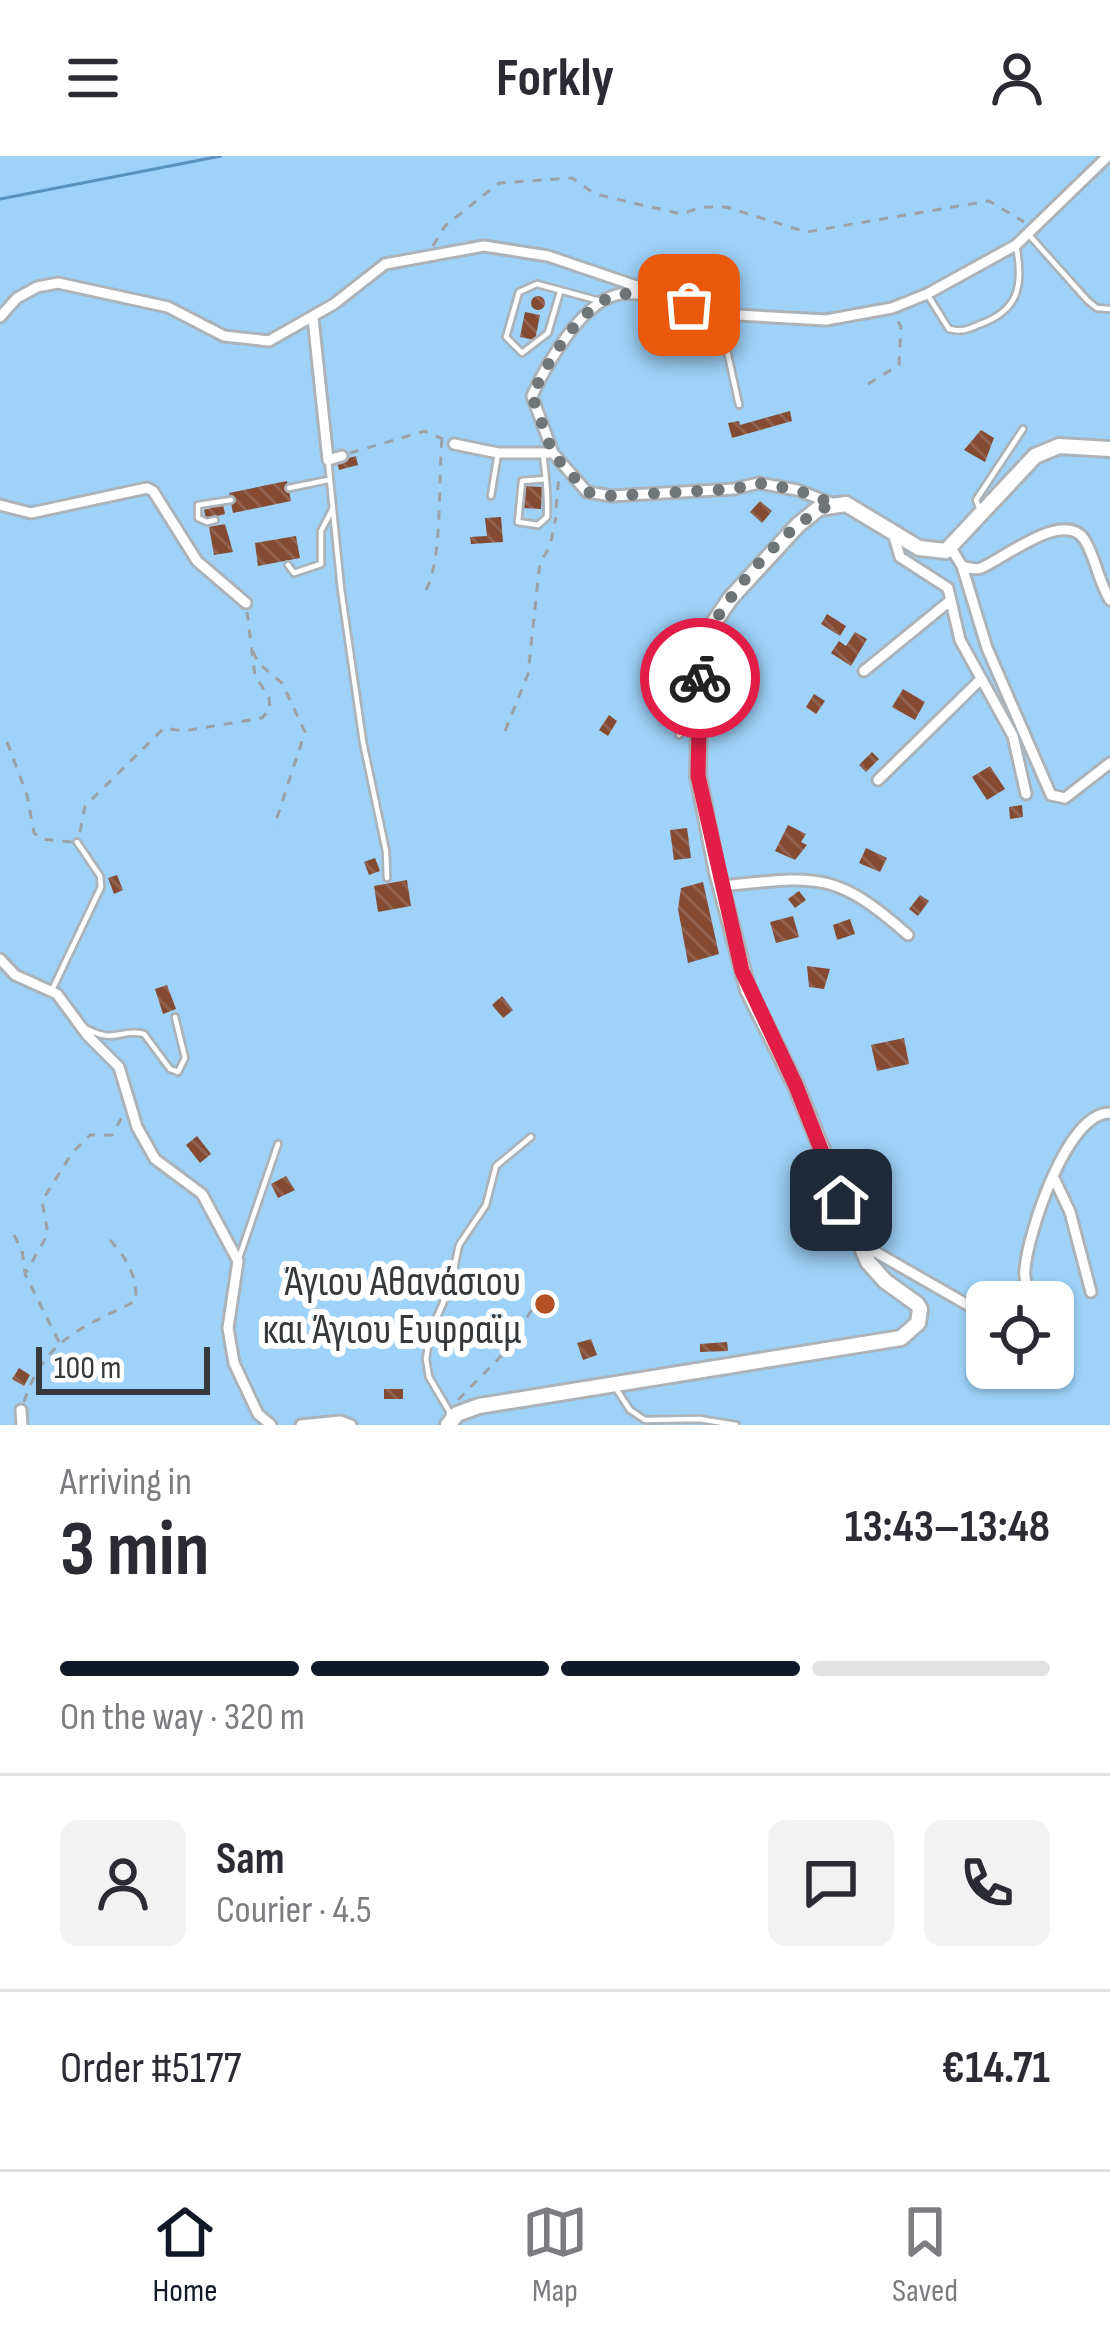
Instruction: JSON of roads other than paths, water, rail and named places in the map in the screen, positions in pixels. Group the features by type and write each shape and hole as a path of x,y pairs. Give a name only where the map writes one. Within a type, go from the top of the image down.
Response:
{"main road":[{"path":"448,1419 472,1408 908,1334 918,1323 920,1309 875,1272 858,1242 796,1086 748,990 698,776 700,669 711,627 720,613 797,525 819,508 834,504 857,508 892,532 933,551 951,548 1034,456 1047,449 1110,449"}],"street":[{"path":"0,317 17,298 58,283 168,307 224,336 269,341 313,319 385,264 484,246 548,256 719,314 826,320 892,308 1016,245 1108,156"},
{"path":"659,296 620,293 600,301 562,343 532,396 552,456 587,492 598,495 734,489 759,483 834,504"},
{"path":"313,319 328,460 342,456"},
{"path":"454,444 552,456"},
{"path":"0,505 31,513 147,488 197,561 240,593 246,603"},
{"path":"962,566 979,569 1018,545 1070,531 1084,539 1110,600"},
{"path":"892,532 900,557 948,588 960,640 1013,736 1026,794"},
{"path":"951,548 962,566 987,648 1052,795 1065,798 1110,763"},
{"path":"864,671 951,600"},
{"path":"878,780 981,679"},
{"path":"721,886 801,878 835,882 871,901 908,935"},
{"path":"0,959 15,975 52,990 118,1067 137,1127 154,1159 202,1194 238,1261 229,1344 251,1401 272,1425"},
{"path":"1027,1281 1024,1268 1060,1157 1086,1122 1110,1113"},
{"path":"1053,1176 1070,1212 1091,1292"},
{"path":"858,1242 966,1304"},
{"path":"21,1410 22,1425"},
{"path":"301,1425 332,1421 351,1425"}],"lane":[{"path":"1033,232 1088,301 1110,309"},
{"path":"927,294 949,329 961,332 1003,316 1014,302 1020,265 1016,245"},
{"path":"560,292 548,333 522,353 506,337 520,292 537,284 600,301"},
{"path":"719,314 739,405"},
{"path":"982,513 976,500 1023,429"},
{"path":"491,496 498,453"},
{"path":"547,479 522,481 518,522 544,523 552,456"},
{"path":"328,460 363,742 386,850 387,878"},
{"path":"289,488 328,480"},
{"path":"215,520 198,518 198,506 231,500"},
{"path":"288,566 301,574 321,564 321,531 332,510"},
{"path":"679,735 698,708"},
{"path":"52,990 101,887 100,876 77,842"},
{"path":"80,1025 108,1038 144,1034 170,1070 178,1072 185,1058 175,1017"},
{"path":"448,1419 429,1377 430,1333 450,1287 459,1245 486,1205 496,1166 531,1137"},
{"path":"238,1261 278,1144"},
{"path":"615,1387 630,1410 645,1420 699,1419 736,1425"}],"waterway":[{"path":"0,199 221,156"}],"place":[{"name":"Άγιου Αθανάσιου και Άγιου Ευφραϊμ","path":"545,1304"}]}
